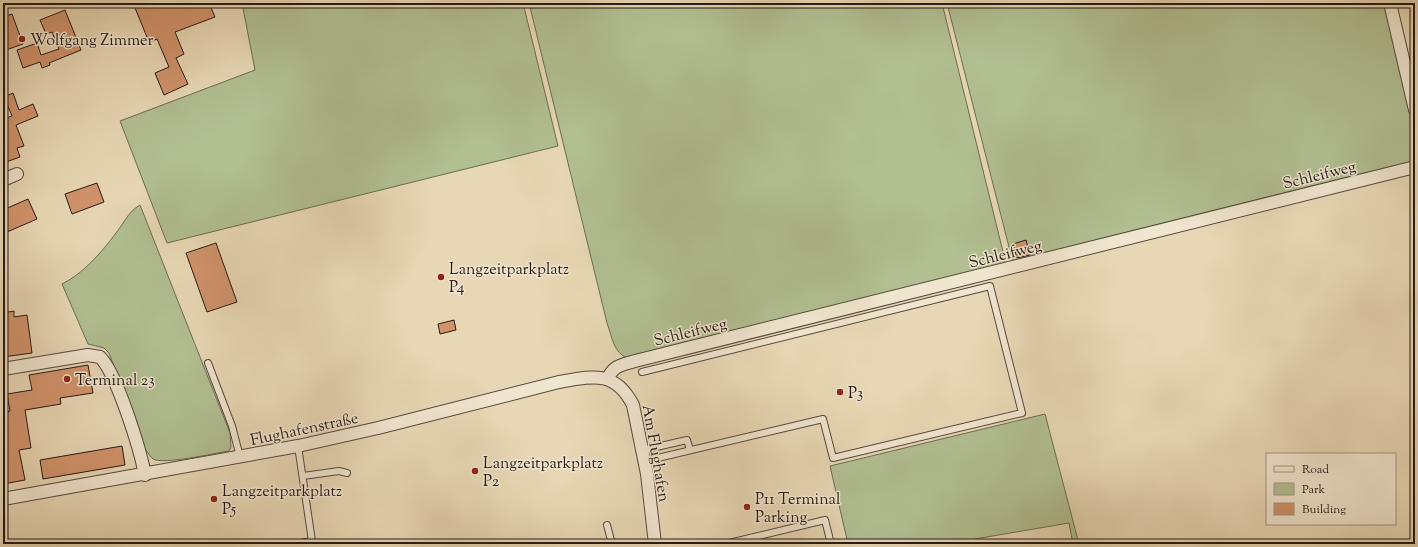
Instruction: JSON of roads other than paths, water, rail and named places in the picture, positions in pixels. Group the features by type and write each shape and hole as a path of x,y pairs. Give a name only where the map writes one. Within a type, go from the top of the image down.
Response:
{"street":[{"path":"1390,3 1415,110"},
{"name":"Schleifweg","path":"608,378 616,366 1415,167"},
{"path":"3,180 17,174"},
{"path":"3,369 88,355 100,357 108,367 125,409 140,450 145,475"},
{"name":"Flughafenstraße","path":"3,499 145,475 298,446 378,428 559,382 593,376 608,378"},
{"name":"Am Flughafen","path":"608,378 622,388 633,405 644,455 655,544"}],"lane":[{"path":"642,372 990,286 1022,413 833,458 823,419 690,450 644,455"},
{"path":"208,363 232,426 240,457"},
{"path":"644,455 687,440 690,450"},
{"path":"294,544 312,541 298,446"},
{"path":"303,476 339,471 347,473"},
{"path":"725,544 825,520 831,544"},
{"path":"606,525 612,544"}],"place":[{"name":"Wolfgang Zimmer","path":"22,39"},
{"name":"Langzeitparkplatz P4","path":"441,277"},
{"name":"Terminal 23","path":"67,379"},
{"name":"P3","path":"840,392"},
{"name":"Langzeitparkplatz P2","path":"475,471"},
{"name":"Langzeitparkplatz P5","path":"214,499"},
{"name":"P11 Terminal Parking","path":"747,507"}]}
